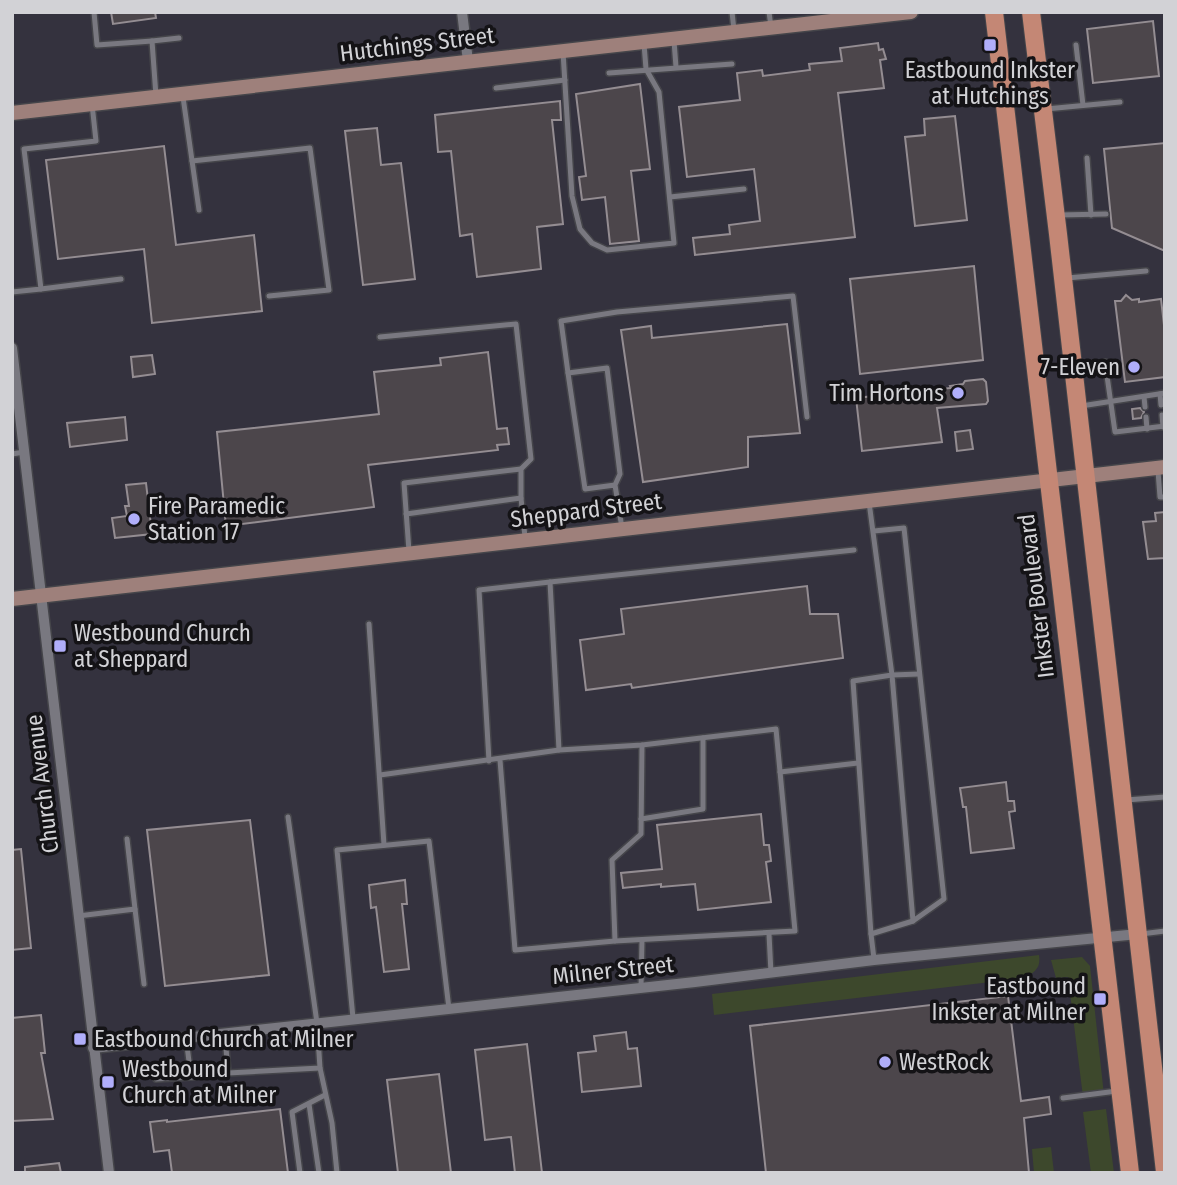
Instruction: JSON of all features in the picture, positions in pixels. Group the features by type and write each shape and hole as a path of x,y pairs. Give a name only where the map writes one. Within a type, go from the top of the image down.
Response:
{"main road":[{"name":"Inkster Boulevard","path":"994,12 1130,1173"},
{"path":"1031,12 1165,1172"}],"street":[{"path":"462,12 468,61"},
{"name":"Hutchings Street","path":"12,113 734,31 770,20 911,12"},
{"name":"Church Avenue","path":"12,348 18,453 41,595 109,1173"},
{"name":"Sheppard Street","path":"12,598 1161,467"},
{"name":"Milner Street","path":"93,1048 874,960 1138,934"}],"lane":[{"path":"94,12 97,45 179,38"},
{"path":"732,12 734,31"},
{"path":"674,38 676,67"},
{"path":"152,41 156,97"},
{"path":"563,50 572,196 580,229 592,243 607,250 674,243 659,92 646,69 643,41"},
{"path":"1076,45 1083,106"},
{"path":"609,73 732,64"},
{"path":"496,88 565,80"},
{"path":"182,94 199,210"},
{"path":"1043,109 1121,102"},
{"path":"41,289 24,149 96,141 92,104"},
{"path":"192,161 310,148 328,289 269,296"},
{"path":"1087,158 1091,215"},
{"path":"670,197 744,189"},
{"path":"1056,215 1106,214"},
{"path":"1063,279 1146,271"},
{"path":"12,292 121,279"},
{"path":"615,485 585,489 561,321 617,312 793,296 807,416"},
{"path":"380,337 516,324 531,459 521,469 404,483 409,554"},
{"path":"1105,362 1115,432 1164,426 1162,415"},
{"path":"568,373 607,368 620,474 615,485 622,528"},
{"path":"1078,407 1162,394 1161,405"},
{"path":"1144,397 1145,407"},
{"path":"1146,417 1147,429"},
{"path":"1161,467 1160,497 1165,497"},
{"path":"521,469 526,541"},
{"path":"406,514 521,498"},
{"path":"869,502 892,676 913,922"},
{"path":"871,934 913,922 944,899 904,528 874,531"},
{"path":"489,761 479,590 854,550"},
{"path":"550,582 559,750"},
{"path":"369,624 384,845"},
{"path":"874,960 853,681 919,674"},
{"path":"380,775 559,750 642,745 776,729 795,931 615,941 515,950 500,760"},
{"path":"641,819 703,809 703,738"},
{"path":"615,941 612,860 641,834 642,745"},
{"path":"780,772 858,763"},
{"path":"1122,800 1165,797"},
{"path":"288,817 317,1023 320,1068 332,1123 337,1173"},
{"path":"127,839 144,984"},
{"path":"353,1020 337,850 429,841 449,1009"},
{"path":"78,916 135,909"},
{"path":"1138,934 1165,931"},
{"path":"769,934 771,973"},
{"path":"641,988 642,940"},
{"path":"225,1033 228,1073"},
{"path":"186,1038 191,1077"},
{"path":"156,1079 320,1068"},
{"path":"1063,1098 1120,1091"},
{"path":"300,1173 292,1112 326,1095"},
{"path":"309,1104 320,1173"}],"shaded area":[{"path":"12,12 1165,12 1165,1173 12,1173"}],"green space":[{"path":"1039,955 1036,969 1025,978 714,1015 712,994"},
{"path":"1082,957 1090,966 1104,1095 1083,1097 1068,977 1056,978 1051,960"},
{"path":"1106,1109 1114,1173 1091,1173 1083,1112"},
{"path":"1051,1147 1054,1173 1034,1173 1032,1149"}],"building":[{"path":"111,12 155,12 156,18 113,24"},
{"path":"1153,21 1159,76 1093,83 1087,29"},
{"path":"878,43 879,50 883,49 886,59 880,60 884,88 838,93 855,237 695,255 693,238 730,234 729,225 760,221 754,169 687,177 679,107 740,100 737,73 762,70 763,76 810,70 809,64 842,61 840,48"},
{"path":"640,84 650,169 631,171 639,241 610,244 605,197 582,200 579,177 586,176 576,94"},
{"path":"560,101 561,120 552,120 563,224 537,227 541,269 477,277 472,234 460,236 451,151 438,152 435,115"},
{"path":"955,116 967,220 915,226 905,137 925,135 924,119"},
{"path":"377,128 381,165 401,163 415,279 363,285 345,131"},
{"path":"1165,143 1165,251 1112,228 1104,149"},
{"path":"164,146 176,245 254,235 262,311 152,323 144,249 58,259 46,160"},
{"path":"974,266 983,360 860,374 850,279"},
{"path":"1126,295 1132,300 1139,299 1139,302 1161,299 1165,334 1165,377 1125,382 1115,301 1121,301"},
{"path":"787,324 800,433 748,437 748,467 643,482 621,330 651,326 652,338"},
{"path":"488,352 497,429 507,428 509,444 497,445 498,450 368,465 374,507 226,526 217,432 379,414 374,372 441,365 440,358"},
{"path":"152,355 155,374 133,377 131,357"},
{"path":"983,379 986,382 986,404 937,408 942,442 862,451 856,398 951,388 950,386 963,384 965,381"},
{"path":"1140,408 1144,412 1141,418 1133,419 1132,409"},
{"path":"125,417 127,440 70,447 67,423"},
{"path":"970,430 973,449 957,451 955,432"},
{"path":"146,483 152,534 115,538 112,518 127,516 125,506 129,506 126,485"},
{"path":"1165,512 1165,558 1148,559 1143,522 1156,521 1155,513"},
{"path":"807,586 810,614 838,614 843,658 632,688 631,684 586,690 580,640 624,634 621,609"},
{"path":"1006,782 1008,801 1014,801 1015,811 1009,812 1014,848 971,853 966,807 963,807 960,788"},
{"path":"761,814 764,845 769,845 771,861 766,862 771,902 698,910 695,884 623,888 621,873 662,869 657,825"},
{"path":"250,820 269,975 165,986 147,830"},
{"path":"21,849 31,948 12,950 12,850"},
{"path":"405,880 407,904 402,904 409,969 384,972 376,907 371,908 369,885"},
{"name":"WestRock","path":"1008,996 1021,1101 1049,1097 1051,1114 1024,1118 1029,1173 766,1173 750,1026"},
{"path":"41,1015 45,1053 41,1053 53,1119 12,1121 12,1018"},
{"path":"626,1032 628,1049 637,1048 641,1086 582,1092 578,1053 596,1051 594,1036"},
{"path":"527,1044 542,1173 515,1173 511,1137 485,1140 475,1050"},
{"path":"439,1074 451,1173 398,1173 387,1080"},
{"path":"280,1109 288,1173 172,1173 169,1150 154,1152 150,1122"},
{"path":"59,1163 61,1173 25,1173 25,1167"}],"place":[{"name":"Eastbound Inkster at Hutchings","path":"990,45"},
{"name":"7-Eleven","path":"1134,367"},
{"name":"Tim Hortons","path":"958,393"},
{"name":"Fire Paramedic Station 17","path":"134,519"},
{"name":"Westbound Church at Sheppard","path":"60,646"},
{"name":"Eastbound Inkster at Milner","path":"1100,999"},
{"name":"Eastbound Church at Milner","path":"80,1039"},
{"name":"WestRock","path":"885,1062"},
{"name":"Westbound Church at Milner","path":"108,1082"}]}
